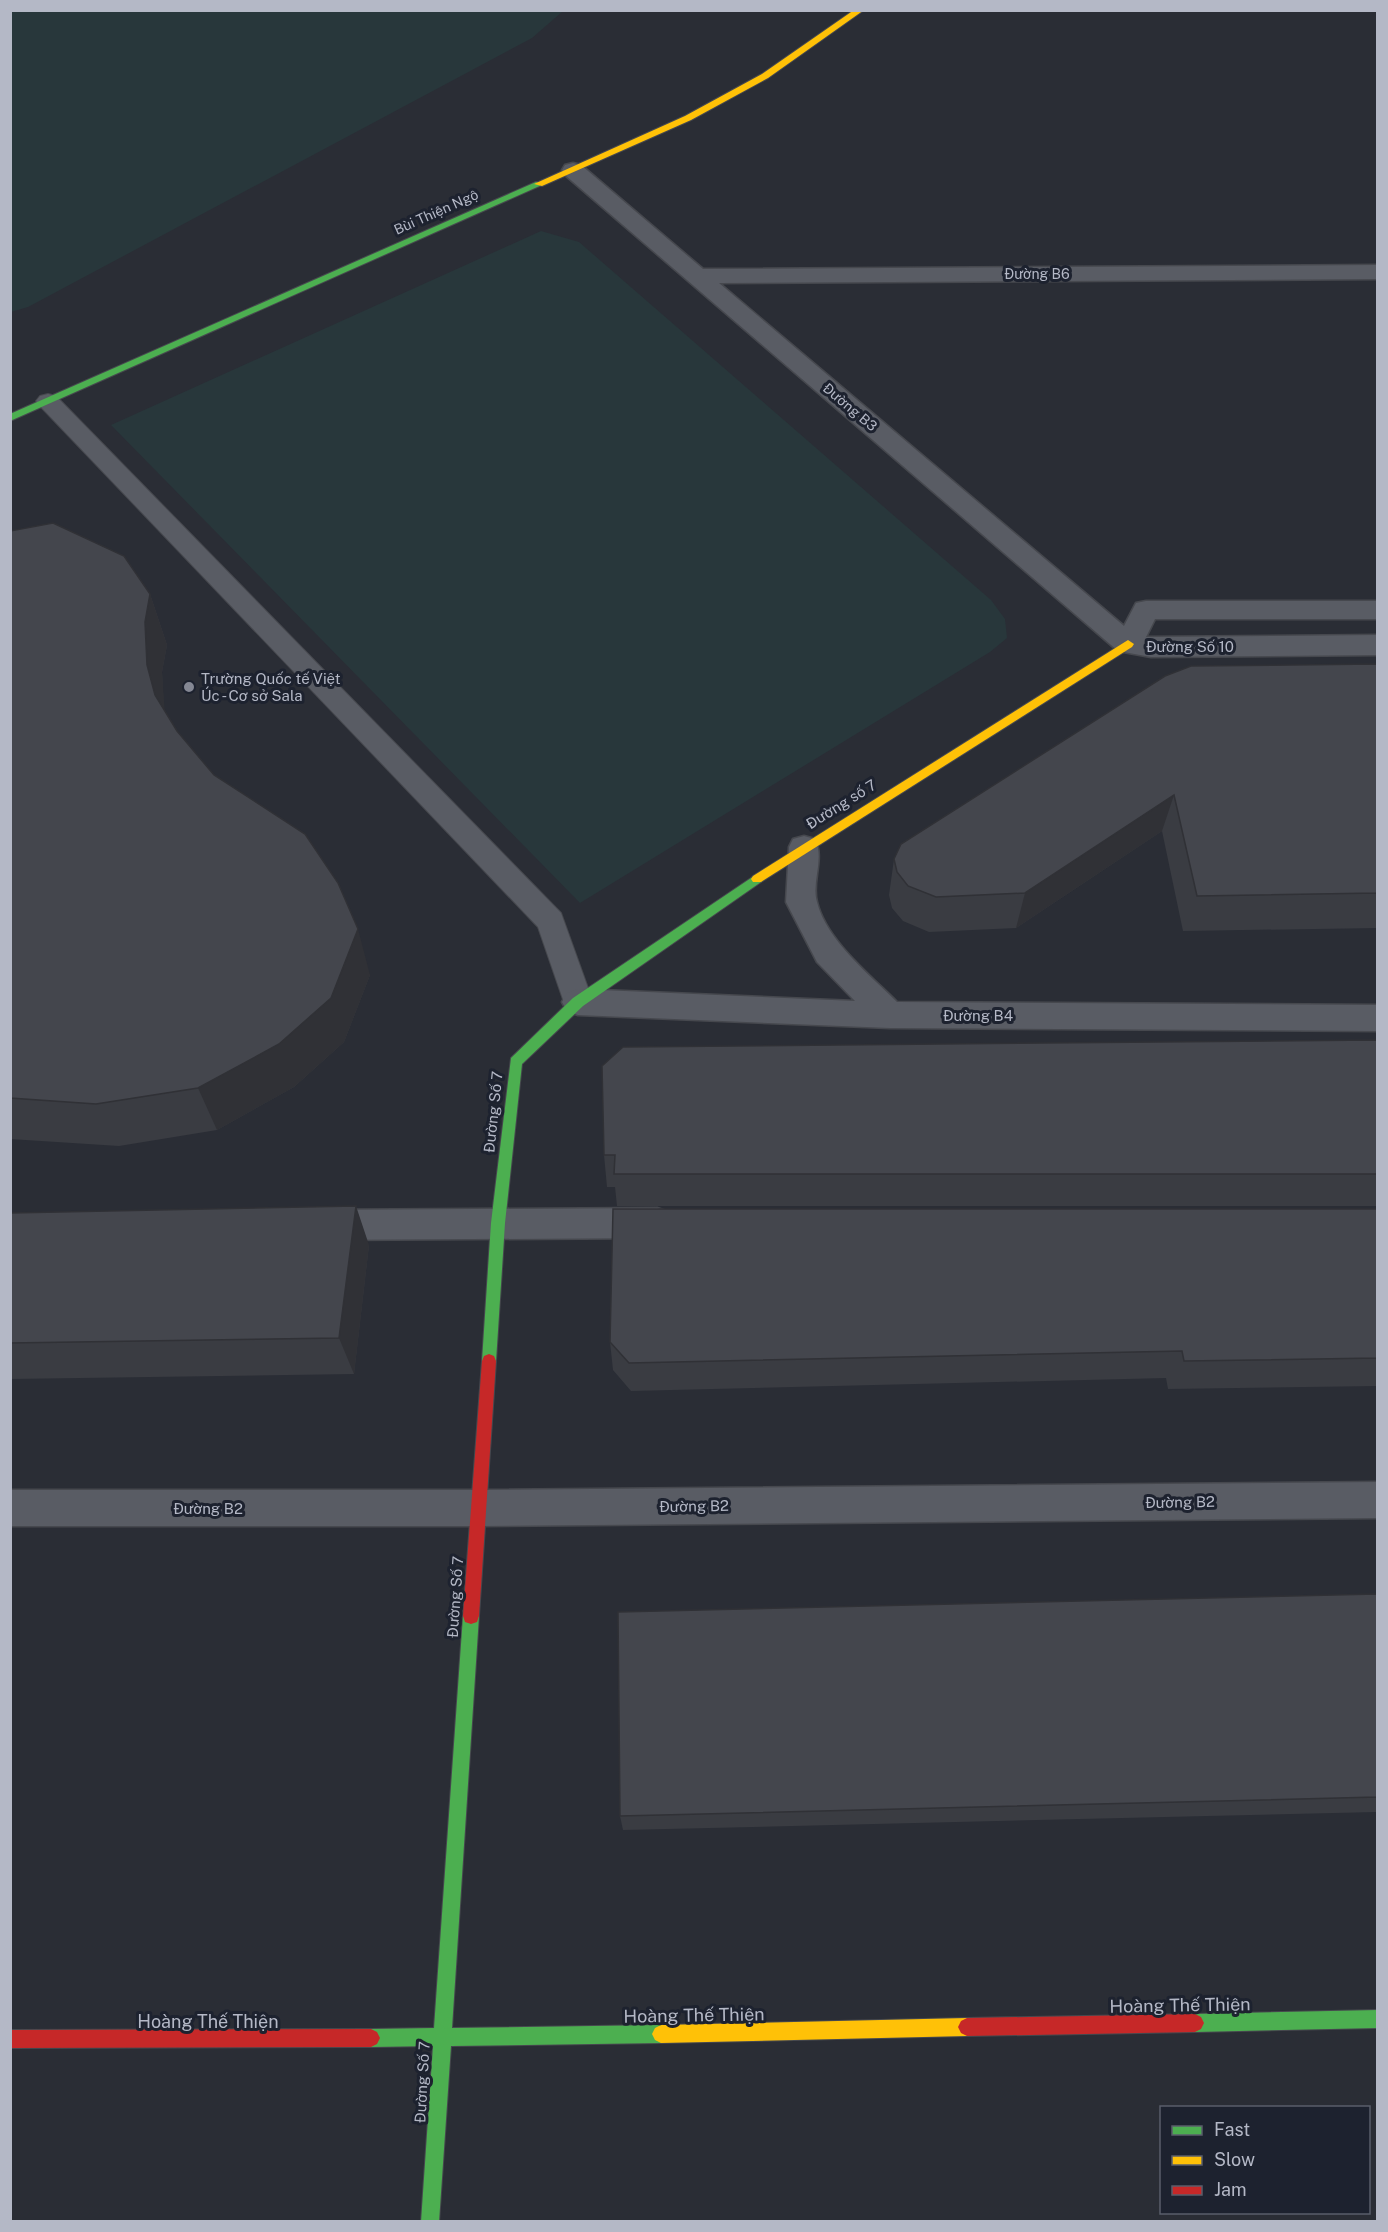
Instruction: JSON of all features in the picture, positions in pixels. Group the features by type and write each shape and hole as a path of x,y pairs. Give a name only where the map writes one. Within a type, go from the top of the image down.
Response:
{"street":[{"name":"Bùi Thiện Ngộ","path":"10,418 573,170 724,100 801,52 860,10"},
{"name":"Đường B3","path":"573,170 1128,644"},
{"name":"Đường B6","path":"697,276 1377,272"},
{"name":"Đường Số 10","path":"1377,609 1146,610 1128,644 1377,645"},
{"name":"Đường số 7","path":"578,1002 804,847 1128,644"},
{"path":"804,847 801,902 828,953 890,1015"},
{"name":"Đường B4","path":"578,1002 890,1015 1377,1018"},
{"name":"Đường Số 7","path":"430,2222 498,1223 516,1062 578,1002"},
{"path":"284,1226 688,1223"},
{"name":"Đường B2","path":"10,1508 478,1508 1377,1500"},
{"name":"Hoàng Thế Thiện","path":"10,2039 441,2038 1377,2019"}],"lane":[{"path":"48,401 551,921 578,1002"}],"shaded area":[{"path":"11,10 563,11 532,38 28,307 11,312"},
{"path":"541,231 579,242 991,600 1005,619 1007,638 990,652 580,903 111,425"}],"building":[{"path":"53,523 124,556 150,594 145,622 147,665 155,695 177,731 214,775 305,834 338,883 358,929 331,998 279,1044 198,1088 96,1104 10,1098 10,531"},
{"path":"1377,664 1377,893 1197,896 1174,795 1025,893 936,897 908,886 897,872 894,859 901,844 1165,676 1191,666"},
{"path":"1377,1040 1377,1174 614,1174 615,1155 604,1155 602,1066 623,1047"},
{"path":"356,1206 339,1338 10,1343 10,1213"},
{"path":"613,1209 1377,1209 1377,1358 1184,1361 1182,1351 629,1363 610,1342"},
{"path":"1377,1594 1377,1797 620,1816 618,1612"}],"traffic: fast":[{"path":"10,418 539,184"},
{"path":"489,1361 498,1223 516,1062 578,1002 757,879"},
{"path":"430,2222 471,1616"},
{"path":"1195,2023 1378,2019"},
{"path":"371,2038 661,2034"}],"traffic: slow":[{"path":"539,184 688,118 765,76 860,10"},
{"path":"757,879 1128,644"},
{"path":"661,2034 967,2027"}],"traffic: jam":[{"path":"471,1616 489,1361"},
{"path":"967,2027 1195,2023"},
{"path":"10,2039 371,2038"}],"place":[{"name":"Trường Quốc tế Việt Úc - Cơ sở Sala","path":"189,687"}]}
